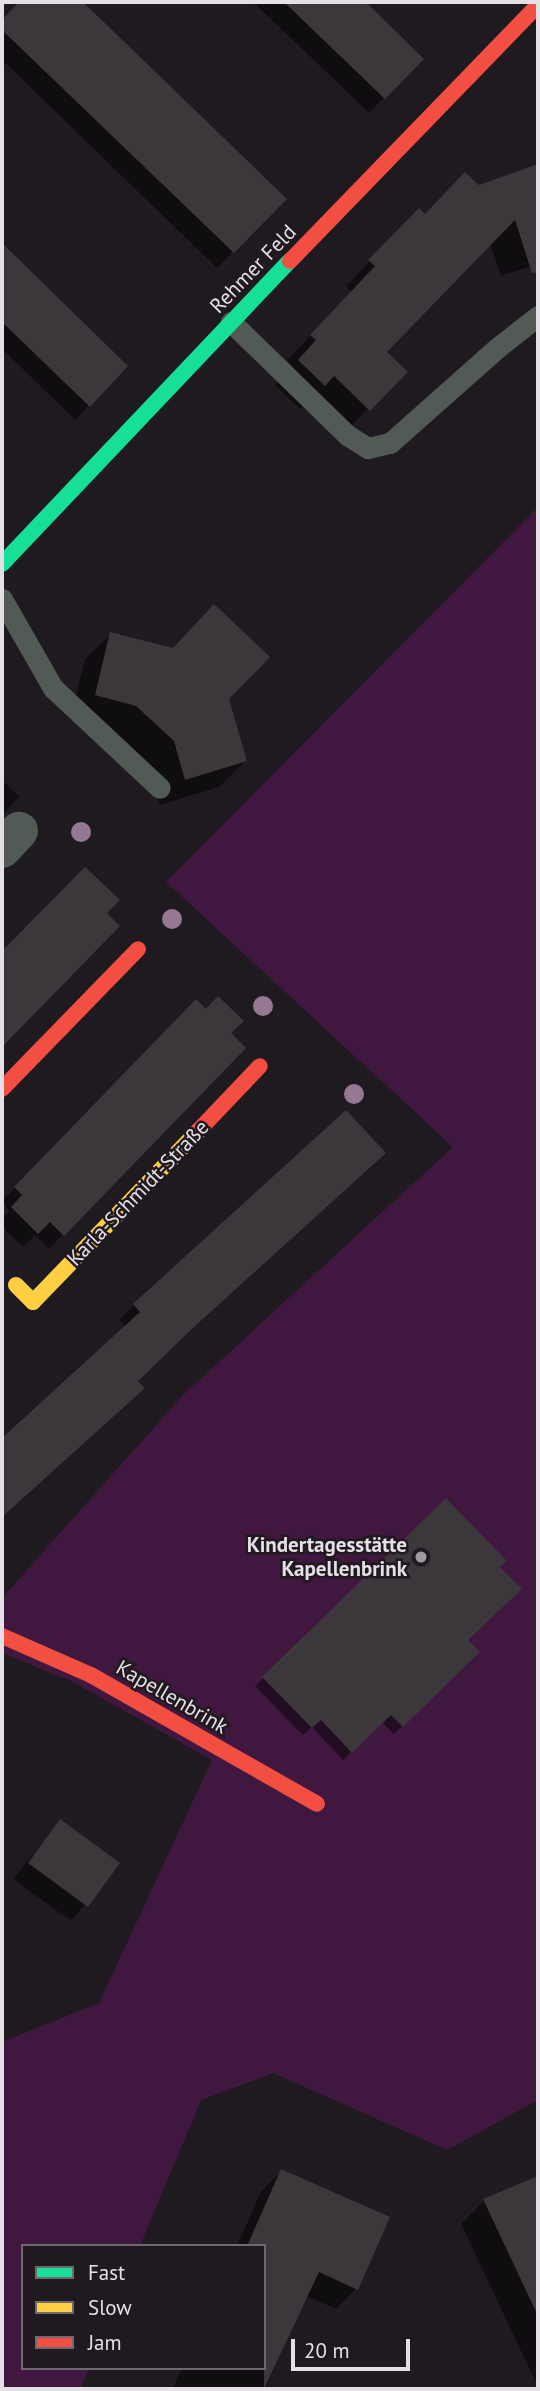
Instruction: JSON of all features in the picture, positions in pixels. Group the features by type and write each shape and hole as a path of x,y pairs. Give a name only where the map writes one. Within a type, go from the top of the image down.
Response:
{"street":[{"name":"Rehmer Feld","path":"2,564 231,322 538,5"},
{"path":"2,1089 138,949"},
{"name":"Karla-Schmidt-Straße","path":"6,1285 33,1302 260,1066"},
{"name":"Kapellenbrink","path":"2,1636 91,1675 317,1804"}],"lane":[{"path":"231,322 347,435 368,448 390,443 496,348 538,316"},
{"path":"2,600 53,688 160,788"}],"shaded area":[{"path":"538,507 538,2100 447,2150 273,2073 201,2100 141,2244 21,2244 21,2370 88,2370 81,2389 2,2389 2,2042 99,2003 212,1760 73,1682 2,1653 2,1598 183,1395 453,1147 166,882"}],"building":[{"path":"19,2 83,2 287,199 234,253 2,30 2,20"},
{"path":"284,2 366,2 424,59 385,99"},
{"path":"538,164 538,272 532,273 515,220 387,352 408,372 370,411 334,376 325,386 298,360 316,340 310,335 375,266 368,260 419,208 425,214 465,172 479,185"},
{"path":"2,243 128,366 90,407 2,322"},
{"path":"214,604 270,657 229,699 247,761 185,780 174,741 136,706 95,695 110,632 173,648"},
{"path":"85,867 120,900 107,913 120,926 2,1047 2,951"},
{"path":"218,996 244,1021 231,1033 246,1048 64,1236 50,1222 38,1234 11,1207 22,1195 14,1187 196,999 206,1009"},
{"path":"346,1110 386,1153 194,1327 138,1381 145,1388 2,1517 2,1438 140,1312 133,1304"},
{"path":"446,1498 507,1561 500,1567 522,1589 468,1640 480,1652 403,1727 391,1715 352,1753 321,1720 312,1728 262,1677"},
{"path":"60,1819 120,1863 88,1907 28,1863"},
{"path":"281,2169 390,2217 358,2290 319,2272 264,2389 266,2244 248,2244"},
{"path":"538,2176 538,2316 483,2199"}],"traffic: fast":[{"path":"2,564 290,261"}],"traffic: slow":[{"path":"16,1285 33,1302 199,1130"}],"traffic: jam":[{"path":"290,261 538,5"},
{"path":"2,1089 138,949"},
{"path":"199,1130 260,1066"},
{"path":"2,1636 91,1675 317,1804"}],"place":[{"name":"Kindertagesstätte Kapellenbrink","path":"421,1557"}]}
